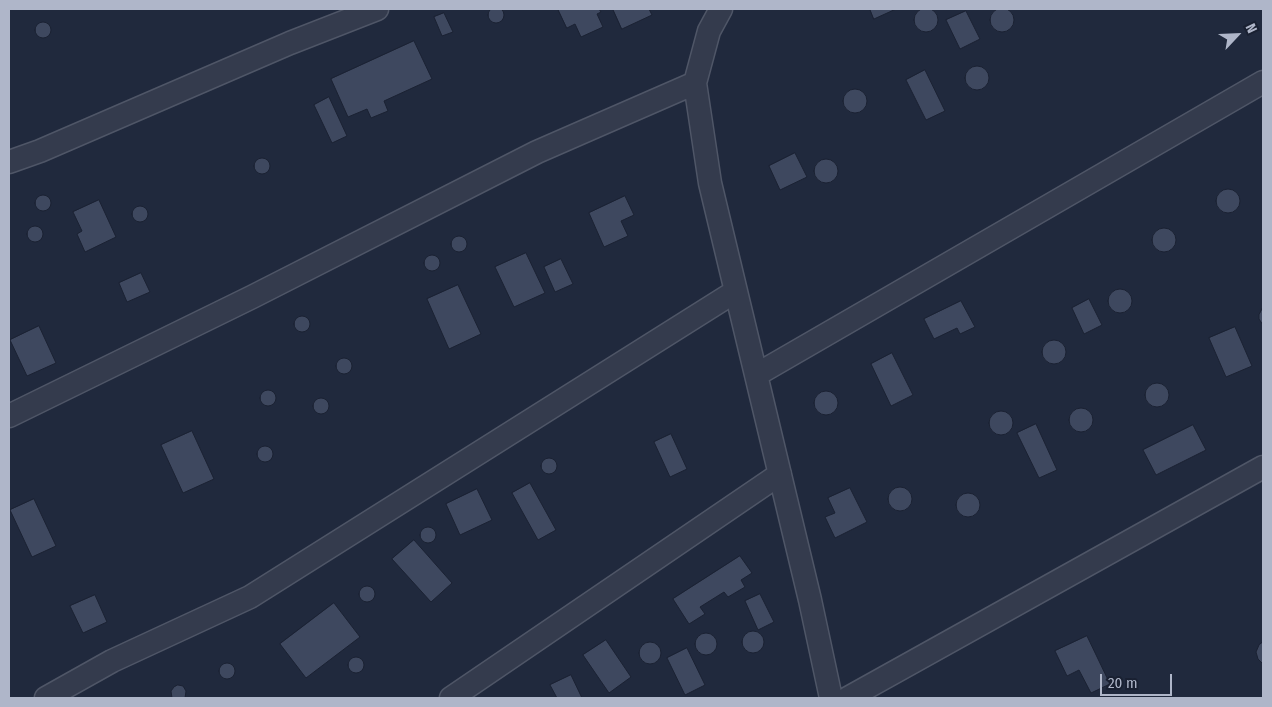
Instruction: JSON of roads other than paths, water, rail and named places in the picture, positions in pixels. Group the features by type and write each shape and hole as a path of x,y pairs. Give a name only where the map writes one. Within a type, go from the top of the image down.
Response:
{"street":[{"path":"9,162 40,151 290,43 377,9"},
{"path":"721,9 710,31 695,83 710,183 780,474 831,698"},
{"path":"756,375 1263,82"},
{"path":"9,416 252,297 537,152 695,83"},
{"path":"46,698 112,661 250,597 736,291"},
{"path":"848,698 1263,468"},
{"path":"451,698 780,474"}]}
